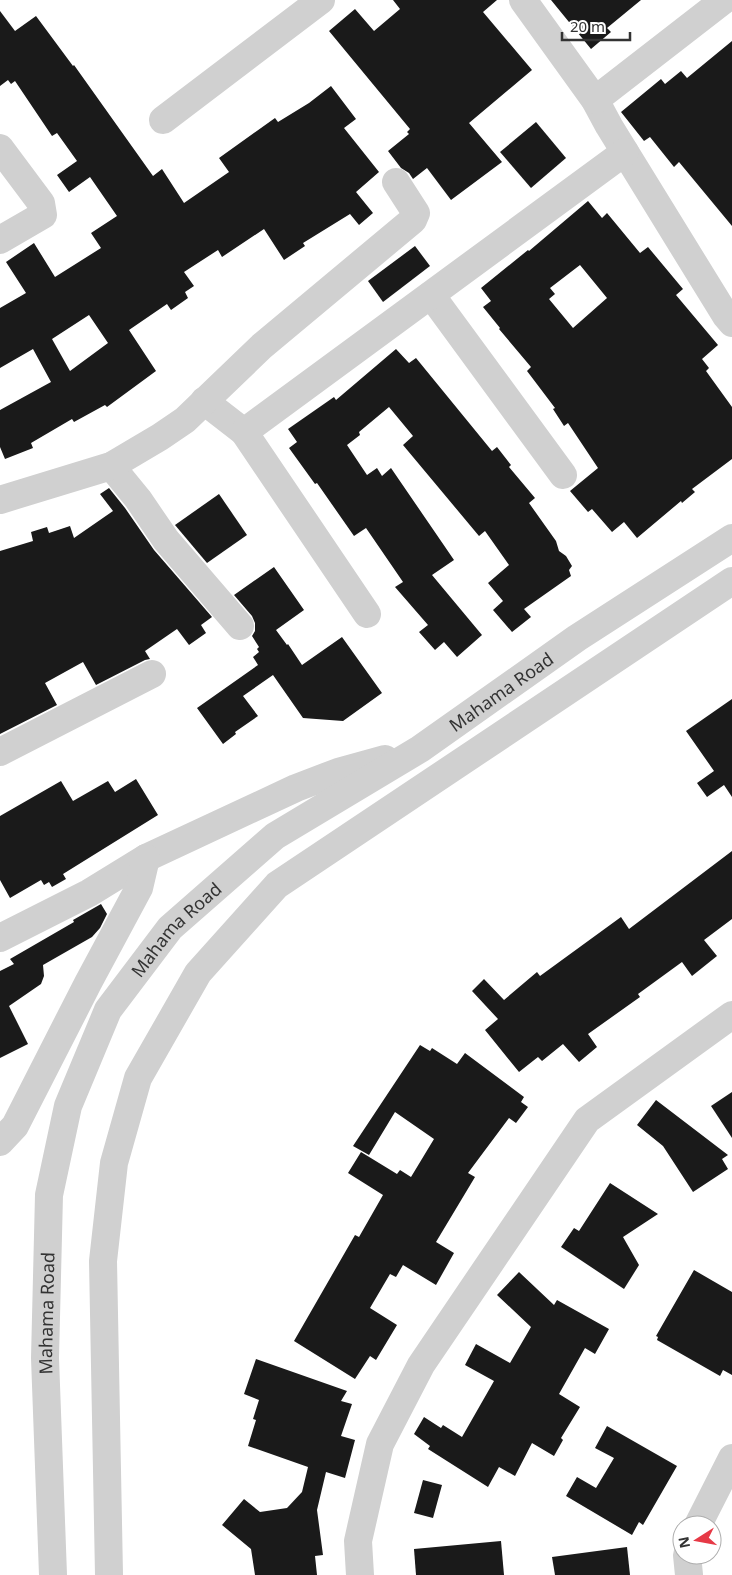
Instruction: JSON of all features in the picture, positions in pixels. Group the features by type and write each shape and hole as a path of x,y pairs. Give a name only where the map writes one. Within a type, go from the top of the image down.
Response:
{"street":[{"path":"163,120 321,0"},
{"path":"523,0 595,100 609,126 732,323"},
{"path":"595,100 724,0"},
{"path":"0,148 41,203 43,215 0,240"},
{"path":"244,432 625,152"},
{"path":"0,500 111,466 185,420 262,346 412,221 416,213 396,182"},
{"path":"431,295 563,475"},
{"path":"204,401 244,432 367,614"},
{"path":"111,466 138,499 166,540 240,626"},
{"name":"Mahama Road","path":"53,1575 45,1358 49,1195 68,1106 108,1010 170,928 276,836 420,749 577,638 732,538"},
{"name":"Mahama Road","path":"109,1575 103,1262 114,1163 138,1078 198,973 277,885 732,581"},
{"path":"0,752 152,674"},
{"path":"0,938 89,893 146,858 296,788 338,772 420,749"},
{"path":"0,1142 14,1126 139,888 146,858"},
{"path":"360,1575 358,1541 380,1444 421,1365 587,1120 732,1014"},
{"path":"703,1515 732,1458"}],"building":[{"path":"393,0 497,0 483,12 532,70 469,123 502,162 451,200 427,168 413,179 409,173 401,168 388,151 409,134 407,132 410,129 329,31 355,9 374,31 400,9"},
{"path":"551,0 641,0 607,28 611,32 591,49"},
{"path":"0,11 15,31 36,16 74,65 153,176 162,169 184,203 229,172 219,158 275,118 278,122 309,103 331,86 356,119 344,128 379,172 356,192 373,213 359,225 350,214 303,243 305,246 284,260 264,229 222,257 218,250 184,272 194,286 185,292 188,298 171,310 167,304 129,330 156,371 107,407 105,405 74,422 72,419 31,443 33,448 5,459 0,447 0,410 51,382 33,349 0,368 0,308 26,293 6,262 34,243 55,277 101,248 91,233 117,216 90,177 69,192 57,175 77,161 57,133 52,136 15,81 11,84 8,80 0,86","holes":["89,315 108,343 70,371 52,339"]},
{"path":"732,41 732,226 679,162 674,167 650,137 644,141 621,112 661,79 665,84 681,71 687,78"},
{"path":"536,122 566,158 531,188 500,152"},
{"path":"588,201 602,218 607,213 640,253 648,247 683,289 676,295 718,345 702,359 709,368 706,371 732,407 732,459 692,489 695,492 682,503 681,501 637,538 624,522 612,532 592,509 588,512 570,491 598,468 568,423 564,426 553,409 555,408 527,371 531,367 483,307 491,301 481,288 529,251","holes":["580,265 607,298 573,328 549,299 555,294 550,288"]},
{"path":"415,246 430,266 383,302 368,281"},
{"path":"396,349 409,363 416,358 492,451 497,447 511,465 509,467 535,498 529,503 556,541 559,551 566,556 572,566 569,570 571,576 524,609 531,617 512,632 493,610 503,601 488,583 509,565 485,531 479,536 403,445 413,436 389,407 359,432 360,435 347,445 367,475 377,468 382,476 391,468 454,560 432,575 482,635 457,657 444,642 435,650 419,632 428,625 395,587 403,582 366,528 354,536 317,483 315,484 289,448 297,442 288,429 334,397 336,400"},
{"path":"109,488 154,550 212,617 201,625 206,633 189,645 177,629 145,651 150,659 96,685 83,662 45,683 57,705 0,734 0,551 33,541 31,532 47,527 49,533 70,526 74,538 113,511 100,494"},
{"path":"219,494 247,535 207,563 175,525"},
{"path":"274,567 304,610 276,630 302,665 342,637 382,693 343,721 303,718 273,675 243,696 258,716 235,732 236,734 223,744 197,708 258,665 253,657 259,652 257,649 259,647 252,636 255,631 255,623 252,616 234,595"},
{"path":"732,699 732,797 724,785 707,797 697,783 714,771 686,731"},
{"path":"136,779 158,815 63,874 66,879 52,887 49,882 44,885 41,880 10,898 0,880 0,816 61,781 73,801 108,781 115,792"},
{"path":"732,851 732,919 704,940 717,956 692,976 682,962 638,994 640,997 588,1034 597,1047 579,1062 563,1044 542,1061 538,1057 519,1072 485,1030 498,1019 472,991 484,979 504,1000 537,972 540,976 621,917 629,929"},
{"path":"101,904 107,914 100,928 92,937 43,965 44,976 41,984 9,1006 28,1044 0,1058 0,971 14,964 10,959"},
{"path":"420,1045 430,1051 432,1048 457,1064 465,1053 524,1097 521,1102 528,1107 516,1123 509,1118 468,1173 475,1177 436,1242 454,1253 436,1285 403,1265 396,1277 390,1274 370,1308 397,1325 376,1360 370,1356 355,1379 294,1341 355,1235 359,1237 383,1195 348,1173 361,1152 397,1174 400,1170 411,1177 434,1139 395,1112 369,1155 353,1146"},
{"path":"732,1092 732,1138 711,1106"},
{"path":"656,1100 728,1155 722,1159 728,1169 693,1192 663,1146 637,1125"},
{"path":"610,1183 658,1214 623,1237 639,1265 624,1289 561,1247 574,1228 579,1231"},
{"path":"694,1270 732,1292 732,1375 723,1370 720,1376 657,1340 658,1337 656,1336"},
{"path":"519,1272 554,1305 557,1300 609,1329 595,1354 585,1348 559,1394 580,1407 561,1438 563,1440 554,1456 532,1443 515,1476 499,1467 488,1487 428,1449 430,1446 414,1434 424,1417 441,1428 443,1425 462,1437 494,1381 465,1365 476,1344 510,1363 531,1327 497,1295"},
{"path":"256,1359 347,1391 341,1401 352,1404 341,1436 355,1440 345,1478 326,1472 317,1510 323,1555 315,1556 317,1575 255,1575 251,1549 222,1525 244,1499 260,1512 287,1508 302,1492 308,1467 248,1446 256,1420 253,1419 259,1400 244,1394"},
{"path":"607,1426 677,1466 643,1525 639,1522 632,1535 566,1496 577,1477 596,1488 614,1458 595,1448"},
{"path":"423,1480 442,1485 433,1518 414,1513"},
{"path":"501,1541 504,1575 416,1575 414,1549"},
{"path":"627,1547 630,1575 555,1575 552,1557"}]}
